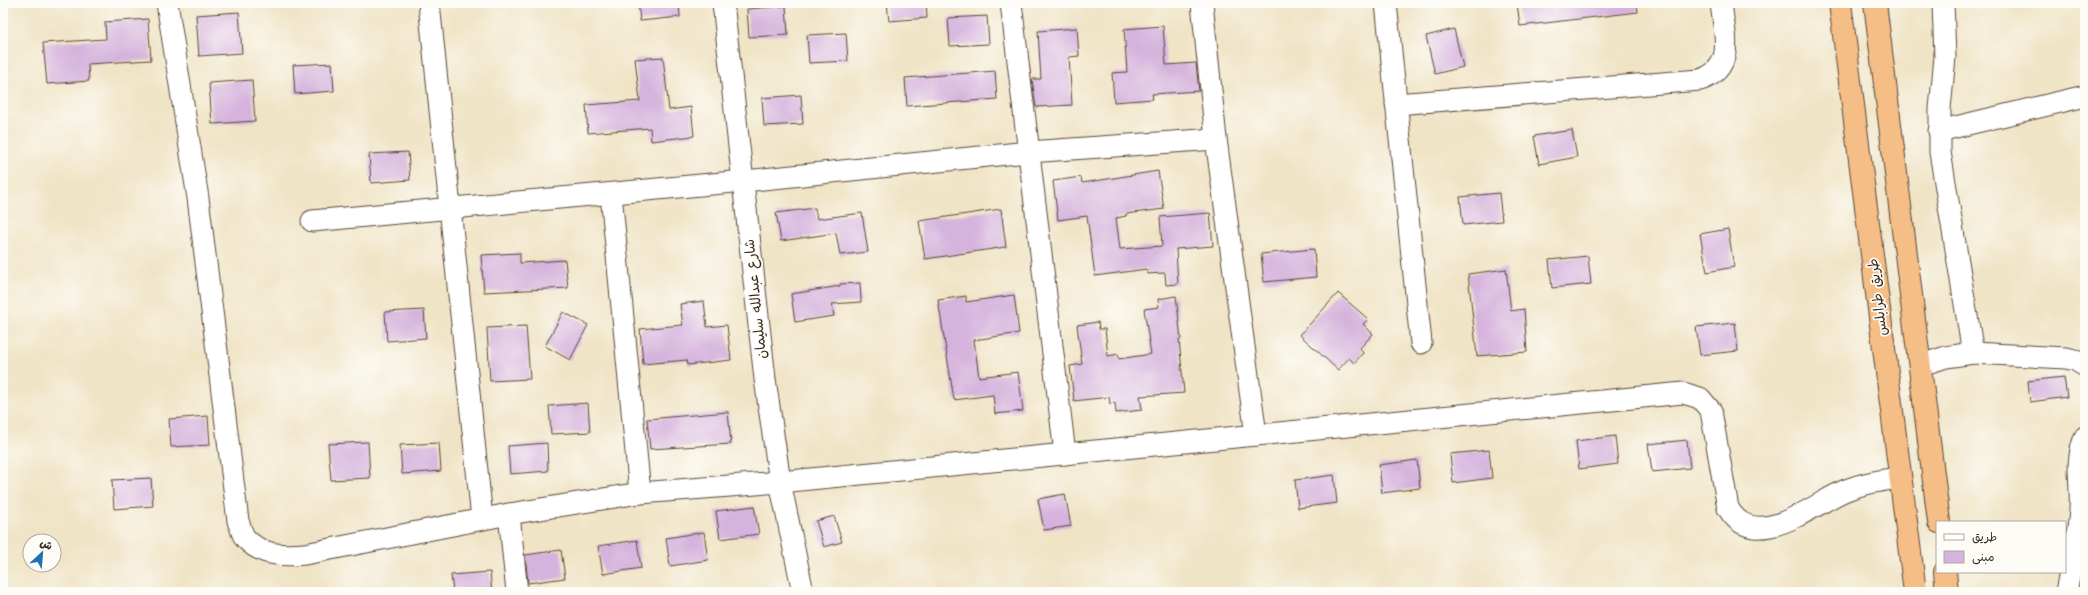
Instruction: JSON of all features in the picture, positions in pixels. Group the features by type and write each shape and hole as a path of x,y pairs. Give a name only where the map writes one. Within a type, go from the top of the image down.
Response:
{"highway":[{"name":"طريق طرابلس","path":"1840,3 1864,176 1915,592"},
{"path":"1875,3 1921,365 1939,521"},
{"path":"1945,573 1947,592"}],"street":[{"path":"167,3 198,198 238,521 244,538 258,548 279,556 305,554 509,514 640,493 780,482 1683,393 1700,398 1711,411 1728,508 1732,515 1744,524 1757,527 1776,525 1791,520 1829,497 1847,489 1871,482 1900,478"},
{"path":"429,3 482,519"},
{"name":"شارع عبدالله سليمان","path":"723,3 744,182 756,304 780,482 803,592"},
{"path":"1011,3 1065,454"},
{"path":"1202,3 1216,139 1256,435"},
{"path":"1386,3 1421,343"},
{"path":"1396,104 1692,81 1707,78 1719,69 1726,52 1721,3"},
{"path":"1943,3 1945,57 1939,131 1942,170 1973,353"},
{"path":"1939,131 2085,96"},
{"path":"312,221 744,182 1028,152 1216,139"},
{"path":"610,194 640,493"},
{"path":"1921,365 1946,357 1973,353 2066,358 2075,360 2085,366"},
{"path":"2066,592 2078,526 2081,496 2078,463 2085,437"},
{"path":"509,514 517,592"}],"building":[{"path":"638,3 679,3 680,17 640,21"},
{"path":"887,3 926,3 927,18 889,21"},
{"path":"1517,3 1637,3 1638,12 1520,26"},
{"path":"786,6 788,35 749,37 747,9"},
{"path":"239,12 242,53 199,56 196,15"},
{"path":"987,16 989,44 950,46 948,18"},
{"path":"148,19 151,60 88,64 89,81 47,84 43,43 106,39 105,22"},
{"path":"1163,26 1166,65 1196,63 1199,91 1152,94 1153,99 1114,102 1112,73 1127,72 1124,29"},
{"path":"1077,28 1079,56 1069,57 1072,105 1036,107 1032,79 1041,79 1038,31"},
{"path":"1454,29 1463,67 1435,74 1426,36"},
{"path":"846,33 848,61 809,63 807,35"},
{"path":"663,57 669,110 691,107 694,136 651,141 650,128 588,133 586,105 640,101 635,59"},
{"path":"332,63 334,91 295,94 293,65"},
{"path":"995,71 997,99 907,106 905,78"},
{"path":"252,80 255,121 212,124 209,83"},
{"path":"801,95 803,124 764,126 762,98"},
{"path":"1572,130 1577,157 1539,164 1534,136"},
{"path":"408,152 410,180 371,183 369,154"},
{"path":"1158,171 1164,209 1126,214 1126,216 1116,218 1120,249 1162,246 1160,217 1210,213 1213,246 1176,249 1178,284 1166,285 1165,273 1147,274 1147,269 1095,276 1087,216 1058,220 1053,181 1081,177 1082,183"},
{"path":"1499,193 1502,221 1463,225 1460,197"},
{"path":"815,208 817,219 862,213 868,252 840,255 836,233 781,241 776,213"},
{"path":"1001,209 1006,247 925,259 919,221"},
{"path":"1728,229 1734,267 1707,272 1700,234"},
{"path":"1314,249 1316,277 1264,282 1261,254"},
{"path":"520,253 520,263 565,260 568,288 484,292 481,255"},
{"path":"1588,256 1591,284 1552,288 1549,260"},
{"path":"1506,269 1511,311 1524,309 1527,352 1477,356 1468,274"},
{"path":"860,283 861,302 832,304 834,316 795,322 791,294 840,286 840,284"},
{"path":"1338,293 1368,319 1363,324 1373,334 1360,348 1363,353 1354,363 1349,358 1338,370 1300,335"},
{"path":"1014,295 1019,333 974,340 979,377 1018,372 1023,411 995,414 993,395 954,400 938,300 966,296 966,302"},
{"path":"1176,296 1181,339 1179,339 1184,393 1140,396 1142,410 1116,413 1115,403 1110,404 1109,397 1074,401 1070,366 1082,364 1077,325 1098,322 1099,329 1105,329 1108,356 1118,354 1119,359 1151,354 1144,309 1159,307 1158,299"},
{"path":"704,301 707,327 727,325 731,360 688,365 687,360 643,364 640,329 683,325 680,304"},
{"path":"424,310 426,338 387,341 385,312"},
{"path":"563,312 588,325 570,360 545,346"},
{"path":"1735,323 1738,351 1700,355 1696,327"},
{"path":"526,326 530,379 490,381 487,328"},
{"path":"2064,377 2067,397 2030,402 2028,381"},
{"path":"588,403 590,432 551,434 549,406"},
{"path":"728,412 731,444 650,449 647,419"},
{"path":"208,416 210,445 171,447 169,419"},
{"path":"1615,436 1618,464 1579,469 1576,441"},
{"path":"1687,440 1690,468 1652,472 1648,444"},
{"path":"368,442 370,478 331,480 328,444"},
{"path":"439,443 441,471 402,474 400,445"},
{"path":"547,443 548,471 510,474 508,446"},
{"path":"1489,450 1492,478 1453,483 1450,454"},
{"path":"1417,460 1420,488 1382,493 1379,465"},
{"path":"1334,475 1337,503 1298,508 1295,480"},
{"path":"151,478 153,506 114,509 112,480"},
{"path":"1065,494 1071,526 1044,530 1038,499"},
{"path":"754,506 759,534 720,539 716,511"},
{"path":"834,516 842,542 824,547 816,521"},
{"path":"704,532 708,560 670,566 666,538"},
{"path":"637,540 641,568 603,574 598,546"},
{"path":"561,550 565,578 528,583 525,555"},
{"path":"490,572 492,592 453,592 451,575"}]}
